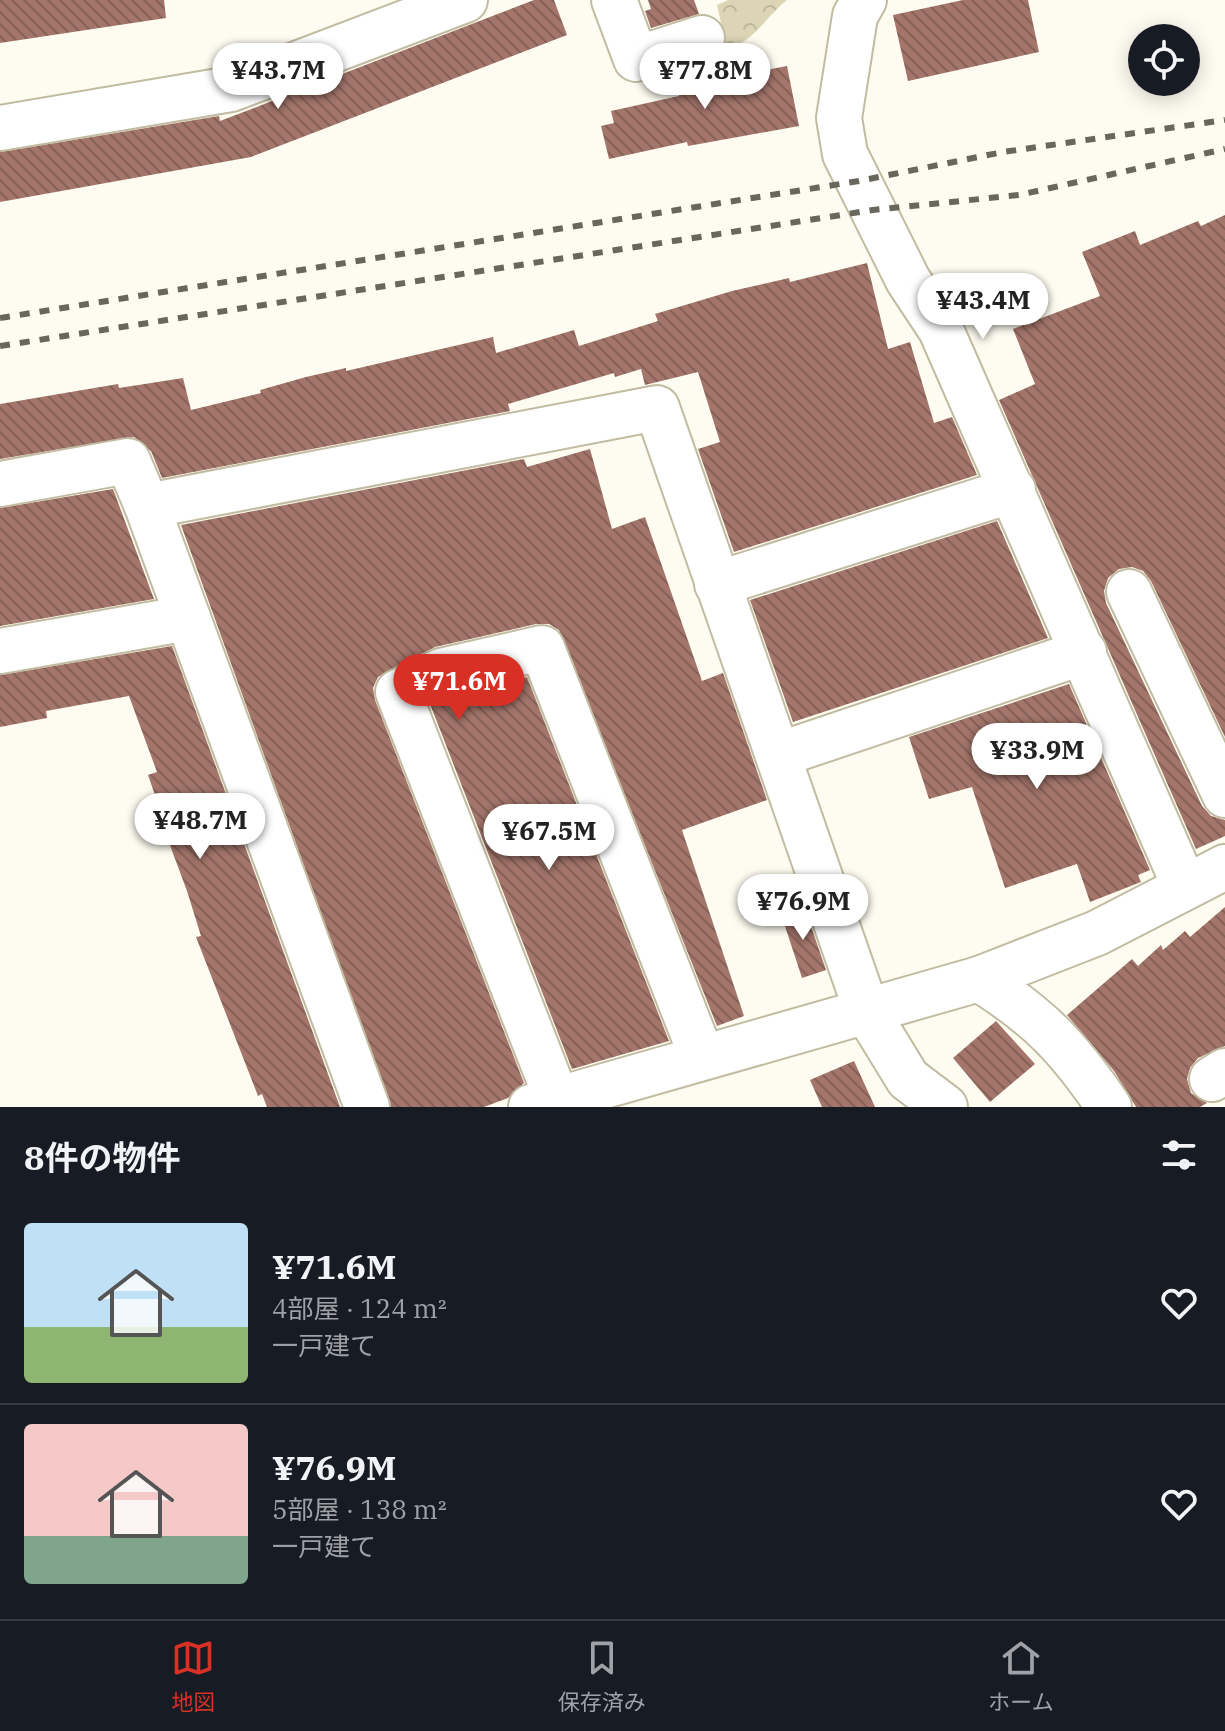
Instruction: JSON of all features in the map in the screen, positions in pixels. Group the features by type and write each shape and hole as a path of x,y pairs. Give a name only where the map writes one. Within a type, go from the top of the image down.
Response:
{"street":[{"path":"0,128 231,89 465,0"},
{"path":"614,0 636,59 702,38"},
{"path":"864,0 855,16 839,118 845,154 908,280 941,330 1185,887"},
{"path":"147,506 657,408 867,1012 908,1079 945,1107"},
{"path":"0,484 128,461 367,1107"},
{"path":"717,584 1013,490"},
{"path":"1129,592 1225,795"},
{"path":"0,651 188,618"},
{"path":"702,1057 542,648 441,671 398,692 544,1102 979,979 1097,933 1225,867"},
{"path":"778,755 1084,652"},
{"path":"979,979 1023,1006 1053,1033 1109,1107"}],"green space":[{"path":"728,0 787,0 746,40 727,49 717,5"}],"building":[{"path":"0,0 164,0 166,18 0,43"},
{"path":"534,0 554,0 567,35 251,157 0,202 0,152 219,116 220,121"},
{"path":"648,0 694,0 699,14 651,28 645,11 651,9"},
{"path":"963,0 1028,0 1039,52 908,81 893,15"},
{"path":"714,59 720,79 787,66 799,126 688,146 687,142 609,159 601,126 614,123 611,111 679,96 675,73"},
{"path":"1225,215 1225,737 1151,581 1143,571 1132,567 1119,569 1108,578 1104,591 1106,603 1202,806 1211,816 1225,820 1225,836 1196,849 999,400 1035,384 1013,329 1100,296 1082,252 1135,231 1140,245 1198,221 1201,226"},
{"path":"867,263 888,349 910,342 934,423 952,417 977,475 734,552 698,449 720,442 698,372 645,385 641,369 615,377 614,373 508,404 510,411 162,478 151,451 134,437 0,459 0,404 118,384 119,388 183,378 191,410 261,393 260,390 306,377 346,368 346,371 493,337 496,353 574,330 579,346 658,321 655,314 732,291 789,278 790,282"},
{"path":"590,449 612,529 645,517 702,681 723,673 767,800 682,830 744,1016 717,1026 559,630 549,624 536,624 435,647 378,677 373,688 375,700 524,1083 508,1098 484,1107 391,1107 181,525 524,459 527,467"},
{"path":"113,489 154,599 0,626 0,508"},
{"path":"997,521 1048,638 793,722 750,600"},
{"path":"172,646 340,1107 267,1107 262,1094 258,1096 196,937 201,936 187,891 152,797 155,795 148,775 157,772 129,696 46,711 47,718 0,727 0,675"},
{"path":"527,677 669,1041 572,1069 430,704 449,695"},
{"path":"1069,684 1150,870 1138,875 1141,882 1090,902 1077,864 1005,888 972,787 929,799 909,737"},
{"path":"804,906 826,970 802,978 781,914"},
{"path":"1225,907 1225,1046 1198,1058 1190,1068 1187,1079 1191,1093 1207,1103 1200,1107 1136,1107 1114,1071 1067,1015 1132,959 1138,966 1161,945 1163,950 1185,931 1190,937"},
{"path":"996,1021 1035,1064 990,1102 953,1058"},
{"path":"854,1061 875,1107 822,1107 810,1080"}],"railway":[{"path":"0,318 859,181 1003,152 1225,120"},
{"path":"0,346 873,210 1019,195 1225,149"}]}
